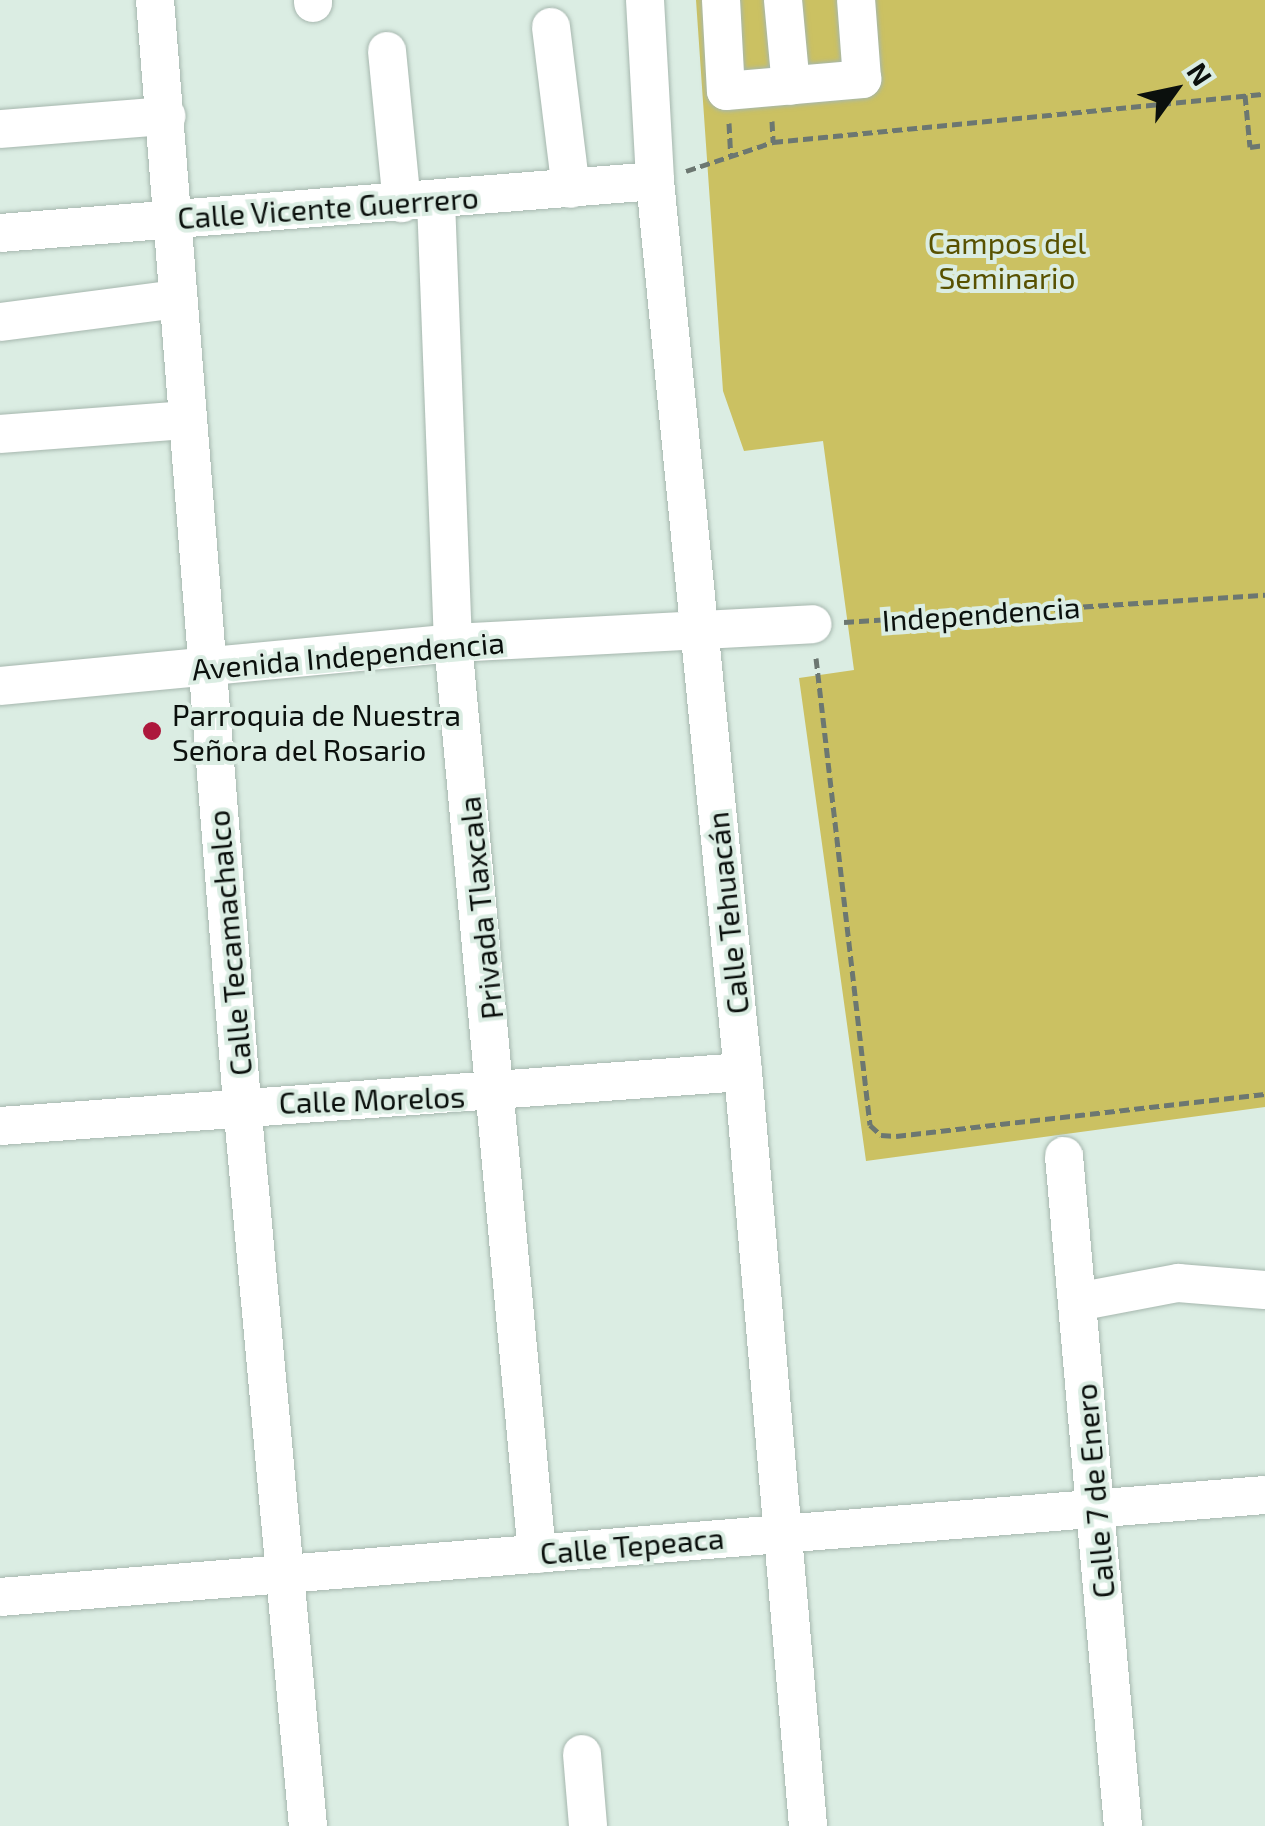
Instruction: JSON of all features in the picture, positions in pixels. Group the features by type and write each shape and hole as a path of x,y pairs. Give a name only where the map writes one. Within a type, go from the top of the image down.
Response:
{"street":[{"name":"Calle Tecamachalco","path":"155,0 185,420 242,1104 289,1572 308,1826"},
{"name":"Calle Tehuacán","path":"645,0 655,181 744,1072 808,1826"},
{"path":"720,0 726,91 862,79 856,0"},
{"path":"782,0 791,86"},
{"path":"551,27 571,189"},
{"name":"Privada Tlaxcala","path":"387,51 419,202 453,643 498,1094 537,1554"},
{"path":"0,129 166,116"},
{"name":"Calle Vicente Guerrero","path":"0,233 655,181"},
{"path":"0,322 178,299"},
{"path":"0,434 185,420"},
{"path":"697,629 812,624"},
{"name":"Avenida Independencia","path":"0,686 453,643 697,629"},
{"name":"Calle Morelos","path":"0,1126 242,1104 498,1094 744,1072"},
{"name":"Calle 7 de Enero","path":"1064,1156 1123,1826"},
{"path":"1077,1302 1178,1282 1265,1290"},
{"name":"Calle Tepeaca","path":"0,1597 1265,1495"},
{"path":"582,1754 588,1826"}],"path":[{"path":"655,181 773,142 1265,94"},
{"path":"1245,95 1250,147 1265,145"},
{"name":"Independencia","path":"812,624 1265,595"},
{"path":"812,624 870,1125 881,1135 896,1136 1265,1094"}],"green space":[{"name":"Campos del Seminario","path":"696,0 1265,0 1265,1107 866,1161 799,678 854,670 823,441 744,451 723,391"}],"place":[{"name":"Parroquia de Nuestra Señora del Rosario","path":"152,731"}]}
